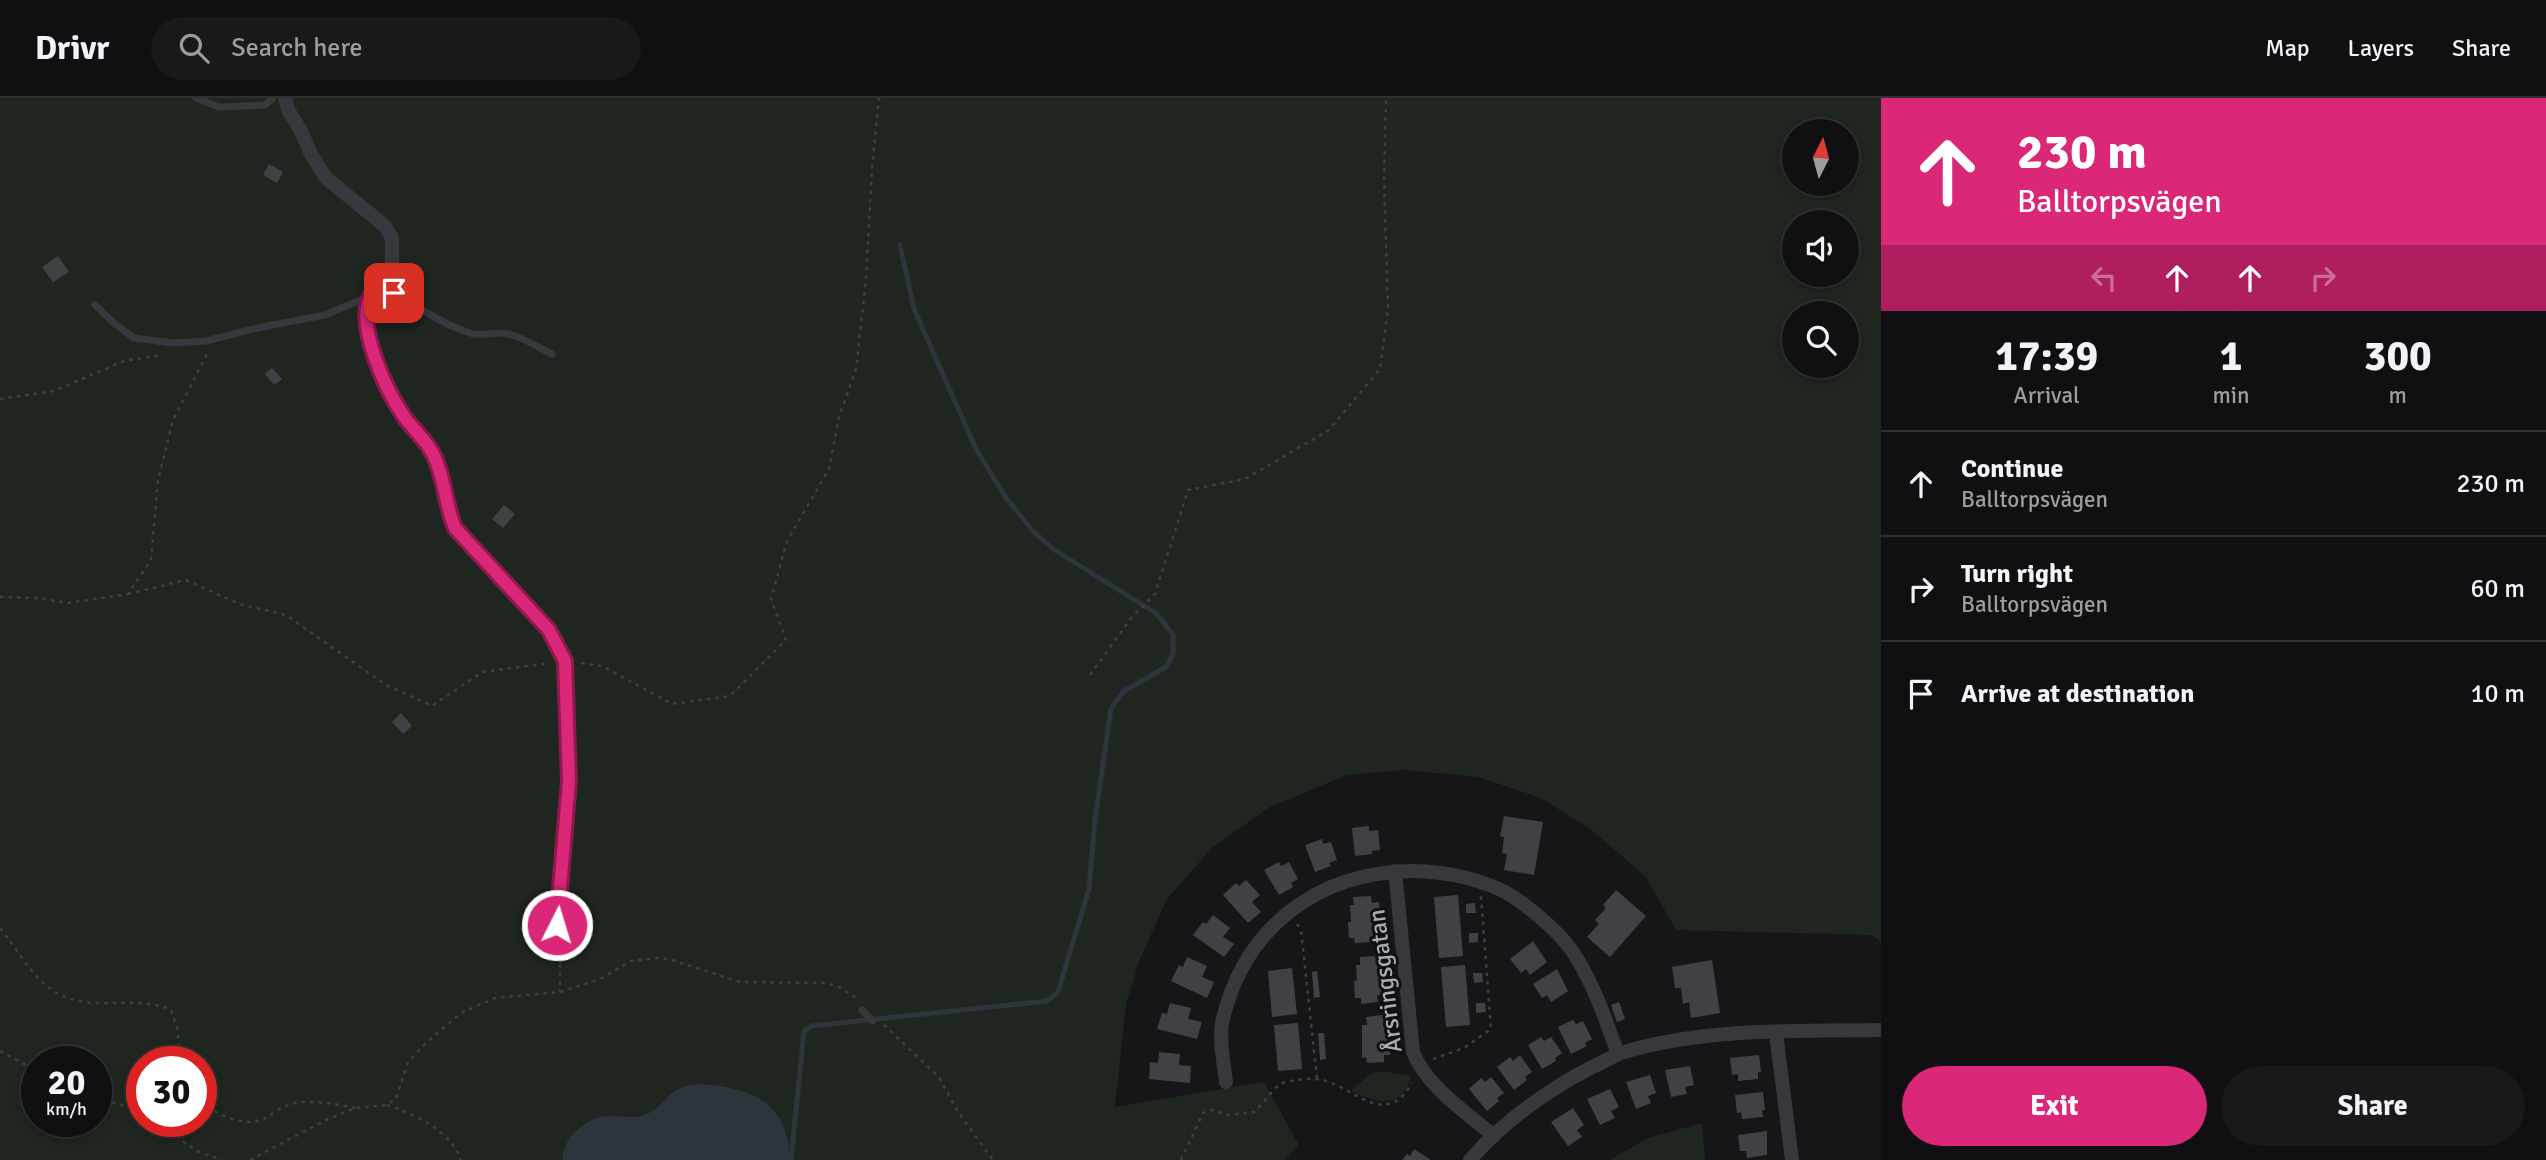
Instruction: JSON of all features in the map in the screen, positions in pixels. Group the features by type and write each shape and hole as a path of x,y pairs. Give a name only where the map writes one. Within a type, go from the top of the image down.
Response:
{"street":[{"path":"285,98 288,110 311,154 327,178 385,226 392,238 392,264 384,281 370,296 367,314 377,369 393,400 433,453 439,467 448,512 455,528 549,630 565,661 569,781 557,925 552,935"},
{"name":"Årsringsgatan","path":"1395,871 1413,1052 1418,1065 1430,1079 1494,1136"},
{"name":"Årsringsgatan","path":"1226,1082 1222,1025 1242,966 1278,920 1312,895 1353,878 1395,871 1431,871 1479,882 1513,897 1546,923 1575,954 1592,987 1618,1054"},
{"path":"1470,1160 1494,1136 1555,1086 1618,1054 1667,1042 1776,1033 1881,1030"},
{"path":"1776,1033 1792,1160"}],"lane":[{"path":"195,98 219,107 265,105 273,98"},
{"path":"384,281 394,293 463,331 478,335 499,332 513,335 552,354"},
{"path":"95,305 134,338 173,343 206,341 325,315 370,296"},
{"path":"864,1008 876,1020"}],"path":[{"path":"0,597 38,598 68,603 128,594 186,580 239,604 286,615 386,685 432,706 482,672 565,661 602,666 672,704 730,696 786,640 771,599 787,541 828,469 839,417 856,369 866,279 879,98"},
{"path":"1090,675 1136,613 1155,594 1188,490 1245,479 1329,430 1380,369 1388,309 1384,180 1386,98"},
{"path":"128,594 151,560 158,480 173,421 211,346"},
{"path":"1181,1160 1203,1113 1211,1110 1229,1115 1245,1115 1254,1112 1280,1084 1317,1079 1365,1101 1379,1105 1390,1103 1403,1096 1418,1065 1464,1048 1491,1029 1479,882"},
{"path":"1287,913 1301,930 1317,1079"},
{"path":"0,928 34,975 54,993 80,1001 156,1004 171,1010 179,1046"},
{"path":"552,935 560,953 560,992"},
{"path":"387,1105 396,1099 408,1062 461,1013 495,998 560,992 598,980 631,961 669,959 740,982 813,982 837,986 864,1008"},
{"path":"876,1020 939,1077 958,1112 993,1160"},
{"path":"0,1051 21,1062"},
{"path":"217,1112 247,1122 258,1121 295,1103 320,1102 355,1108 387,1105 402,1110 436,1129 457,1148 461,1160"},
{"path":"250,1160 326,1120 355,1108"},
{"path":"181,1137 197,1151 222,1160"}],"shaded area":[{"path":"0,98 1881,98 1881,942 1871,935 1676,930 1646,877 1593,831 1541,798 1478,777 1406,770 1346,775 1268,808 1212,848 1167,899 1140,959 1126,1004 1115,1107 1264,1082 1299,1145 1284,1160 0,1160"},
{"path":"1382,1071 1411,1076 1401,1095 1387,1101 1378,1101 1351,1091 1369,1075"},
{"path":"701,1084 737,1089 764,1102 782,1124 791,1160 563,1160 569,1139 593,1119 644,1115 680,1088"},
{"path":"1702,1123 1705,1160 1610,1160 1648,1138"}],"building":[{"path":"269,164 283,172 277,183 263,175"},
{"path":"58,256 69,272 53,282 42,267"},
{"path":"272,368 282,379 274,385 265,374"},
{"path":"504,505 515,514 503,528 492,519"},
{"path":"401,713 412,726 403,734 392,722"},
{"path":"1504,816 1543,822 1534,875 1504,870 1507,854 1502,853 1504,837 1500,836"},
{"path":"1369,826 1369,831 1378,830 1380,850 1355,856 1352,828"},
{"path":"1322,839 1323,844 1331,842 1337,860 1329,863 1331,866 1315,872 1305,845"},
{"path":"1279,862 1281,866 1289,862 1298,879 1291,883 1293,887 1279,895 1264,870"},
{"path":"1246,880 1260,895 1252,902 1261,912 1248,923 1223,895 1236,883 1239,886"},
{"path":"1616,890 1646,916 1610,957 1587,937 1599,924 1595,920 1606,908 1603,905"},
{"path":"1458,895 1463,956 1439,958 1434,897"},
{"path":"1371,896 1372,903 1379,902 1381,919 1377,919 1378,935 1371,936 1372,942 1355,943 1354,938 1349,938 1350,905 1354,905 1353,897"},
{"path":"1475,903 1476,913 1466,913 1466,904"},
{"path":"1213,915 1230,928 1223,937 1234,944 1224,957 1193,935 1203,922 1206,924"},
{"path":"1469,933 1478,933 1478,942 1469,943"},
{"path":"1533,941 1547,962 1530,975 1526,969 1521,973 1510,959"},
{"path":"1377,956 1378,963 1384,963 1384,995 1377,995 1378,1002 1361,1004 1361,998 1355,998 1356,965 1360,965 1360,957"},
{"path":"1187,957 1207,966 1202,977 1214,982 1207,998 1171,981 1179,965 1183,967"},
{"path":"1712,960 1720,1013 1691,1018 1689,1002 1683,1004 1681,988 1675,988 1672,967"},
{"path":"1465,965 1470,1025 1446,1027 1441,967"},
{"path":"1292,968 1297,1014 1272,1017 1268,971"},
{"path":"1557,969 1568,991 1551,1002 1547,995 1542,998 1533,984"},
{"path":"1317,971 1320,997 1314,998 1312,972"},
{"path":"1473,973 1482,973 1483,982 1474,983"},
{"path":"1619,1002 1625,1019 1617,1022 1611,1005"},
{"path":"1170,1003 1191,1008 1188,1019 1202,1022 1197,1039 1157,1029 1162,1013 1167,1014"},
{"path":"1476,1003 1485,1003 1486,1012 1476,1013"},
{"path":"1383,1015 1384,1023 1391,1022 1393,1039 1389,1040 1390,1055 1384,1055 1384,1062 1367,1063 1366,1057 1362,1058 1362,1025 1367,1025 1366,1017"},
{"path":"1573,1020 1576,1024 1583,1021 1592,1039 1585,1043 1587,1046 1571,1054 1558,1027"},
{"path":"1298,1023 1302,1069 1278,1071 1274,1025"},
{"path":"1318,1033 1324,1033 1326,1059 1320,1060"},
{"path":"1541,1037 1544,1041 1551,1037 1562,1053 1555,1058 1556,1061 1542,1069 1528,1045"},
{"path":"1159,1052 1180,1054 1179,1065 1191,1066 1190,1083 1149,1079 1150,1062 1158,1063"},
{"path":"1520,1055 1532,1072 1525,1077 1527,1080 1514,1090 1497,1067 1510,1057 1513,1061"},
{"path":"1759,1055 1761,1072 1758,1072 1758,1079 1738,1081 1738,1074 1732,1075 1730,1058"},
{"path":"1690,1066 1694,1085 1685,1087 1687,1094 1671,1097 1665,1070"},
{"path":"1650,1075 1656,1093 1648,1096 1651,1103 1636,1109 1626,1082"},
{"path":"1491,1077 1504,1093 1487,1111 1469,1089 1481,1078 1485,1082"},
{"path":"1610,1089 1619,1107 1611,1111 1615,1118 1600,1125 1587,1099"},
{"path":"1763,1092 1763,1117 1742,1119 1741,1112 1737,1113 1735,1095"},
{"path":"1573,1108 1584,1125 1577,1130 1582,1137 1568,1146 1551,1122"},
{"path":"1767,1131 1767,1155 1747,1158 1746,1151 1740,1151 1738,1135"},
{"path":"1414,1149 1431,1160 1402,1160 1407,1154 1410,1156"}],"waterway":[{"path":"791,1160 804,1031 811,1026 1047,1001 1058,992 1089,889 1095,820 1111,708 1124,691 1166,667 1173,654 1173,635 1157,614 1053,549 1033,531 1006,498 976,449 914,309 900,245"}],"route":[{"path":"394,293 384,281 370,296 367,314 377,369 393,400 433,453 439,467 448,512 455,528 549,630 565,661 569,781 557,925"}]}
